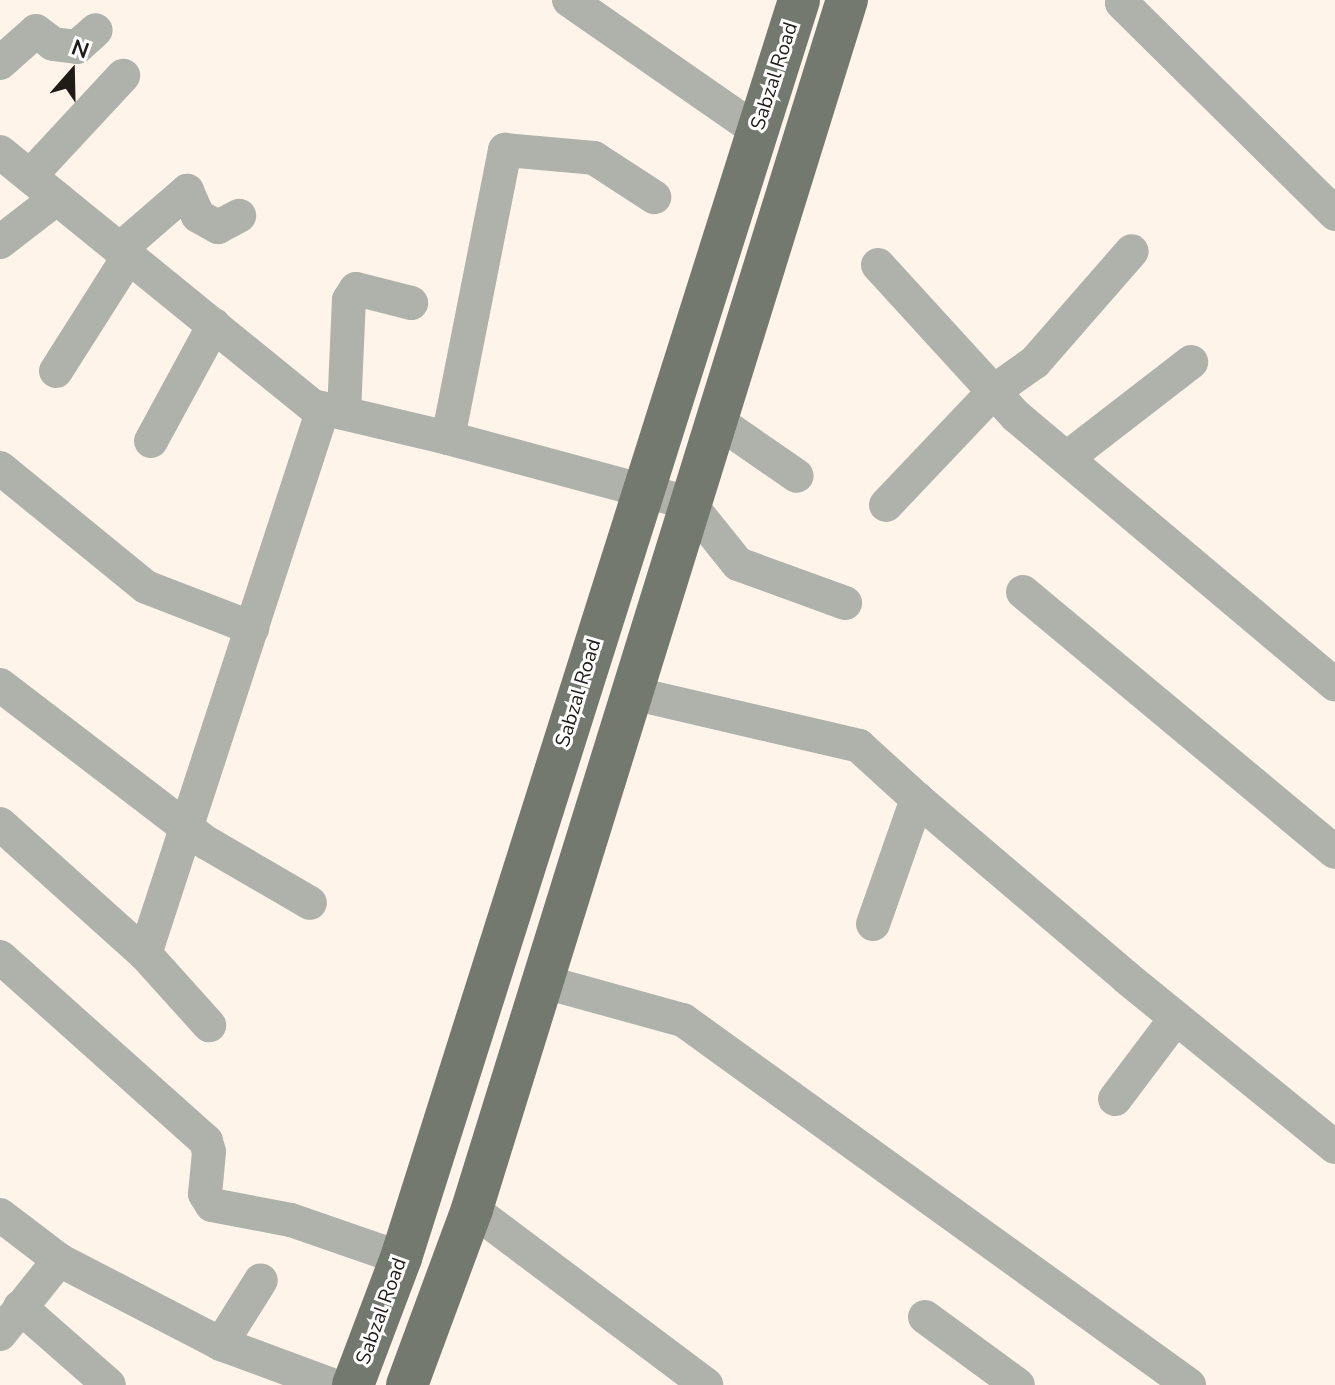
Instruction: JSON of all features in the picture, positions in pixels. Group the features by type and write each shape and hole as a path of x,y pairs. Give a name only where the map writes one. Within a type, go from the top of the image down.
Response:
{"main road":[{"name":"Sabzal Road","path":"353,1385 401,1258 799,0"},
{"path":"407,1385 472,1209 847,0"}],"street":[{"path":"569,0 756,130"},
{"path":"1125,0 1122,3 1335,214"},
{"path":"0,63 36,31 53,44 77,47 96,30"},
{"path":"30,176 123,76"},
{"path":"448,438 505,150 594,158 654,197"},
{"path":"0,152 313,406 448,438 689,503 738,564 845,603"},
{"path":"56,371 124,252 187,191 198,216 218,227 239,216"},
{"path":"0,242 57,198"},
{"path":"886,505 994,391 1035,362 1132,251"},
{"path":"878,265 994,391 1067,458 1335,685"},
{"path":"145,954 252,628 334,411 349,300 356,289 411,303"},
{"path":"151,441 214,325"},
{"path":"1067,458 1191,362"},
{"path":"716,420 797,476"},
{"path":"0,468 146,587 252,628"},
{"path":"1023,592 1335,852"},
{"path":"0,685 187,824 207,843 310,903"},
{"path":"632,693 859,746 917,799 1176,1018 1335,1147"},
{"path":"873,924 917,799"},
{"path":"0,824 145,954 209,1025"},
{"path":"0,957 206,1141 209,1152 205,1194 212,1205 291,1220 401,1258"},
{"path":"541,981 683,1020 1189,1385"},
{"path":"1115,1099 1176,1018"},
{"path":"472,1209 706,1385"},
{"path":"0,1215 59,1260 221,1344 332,1385"},
{"path":"0,1334 59,1260"},
{"path":"221,1344 261,1280"},
{"path":"20,1307 109,1385"},
{"path":"925,1317 1018,1385"}]}
